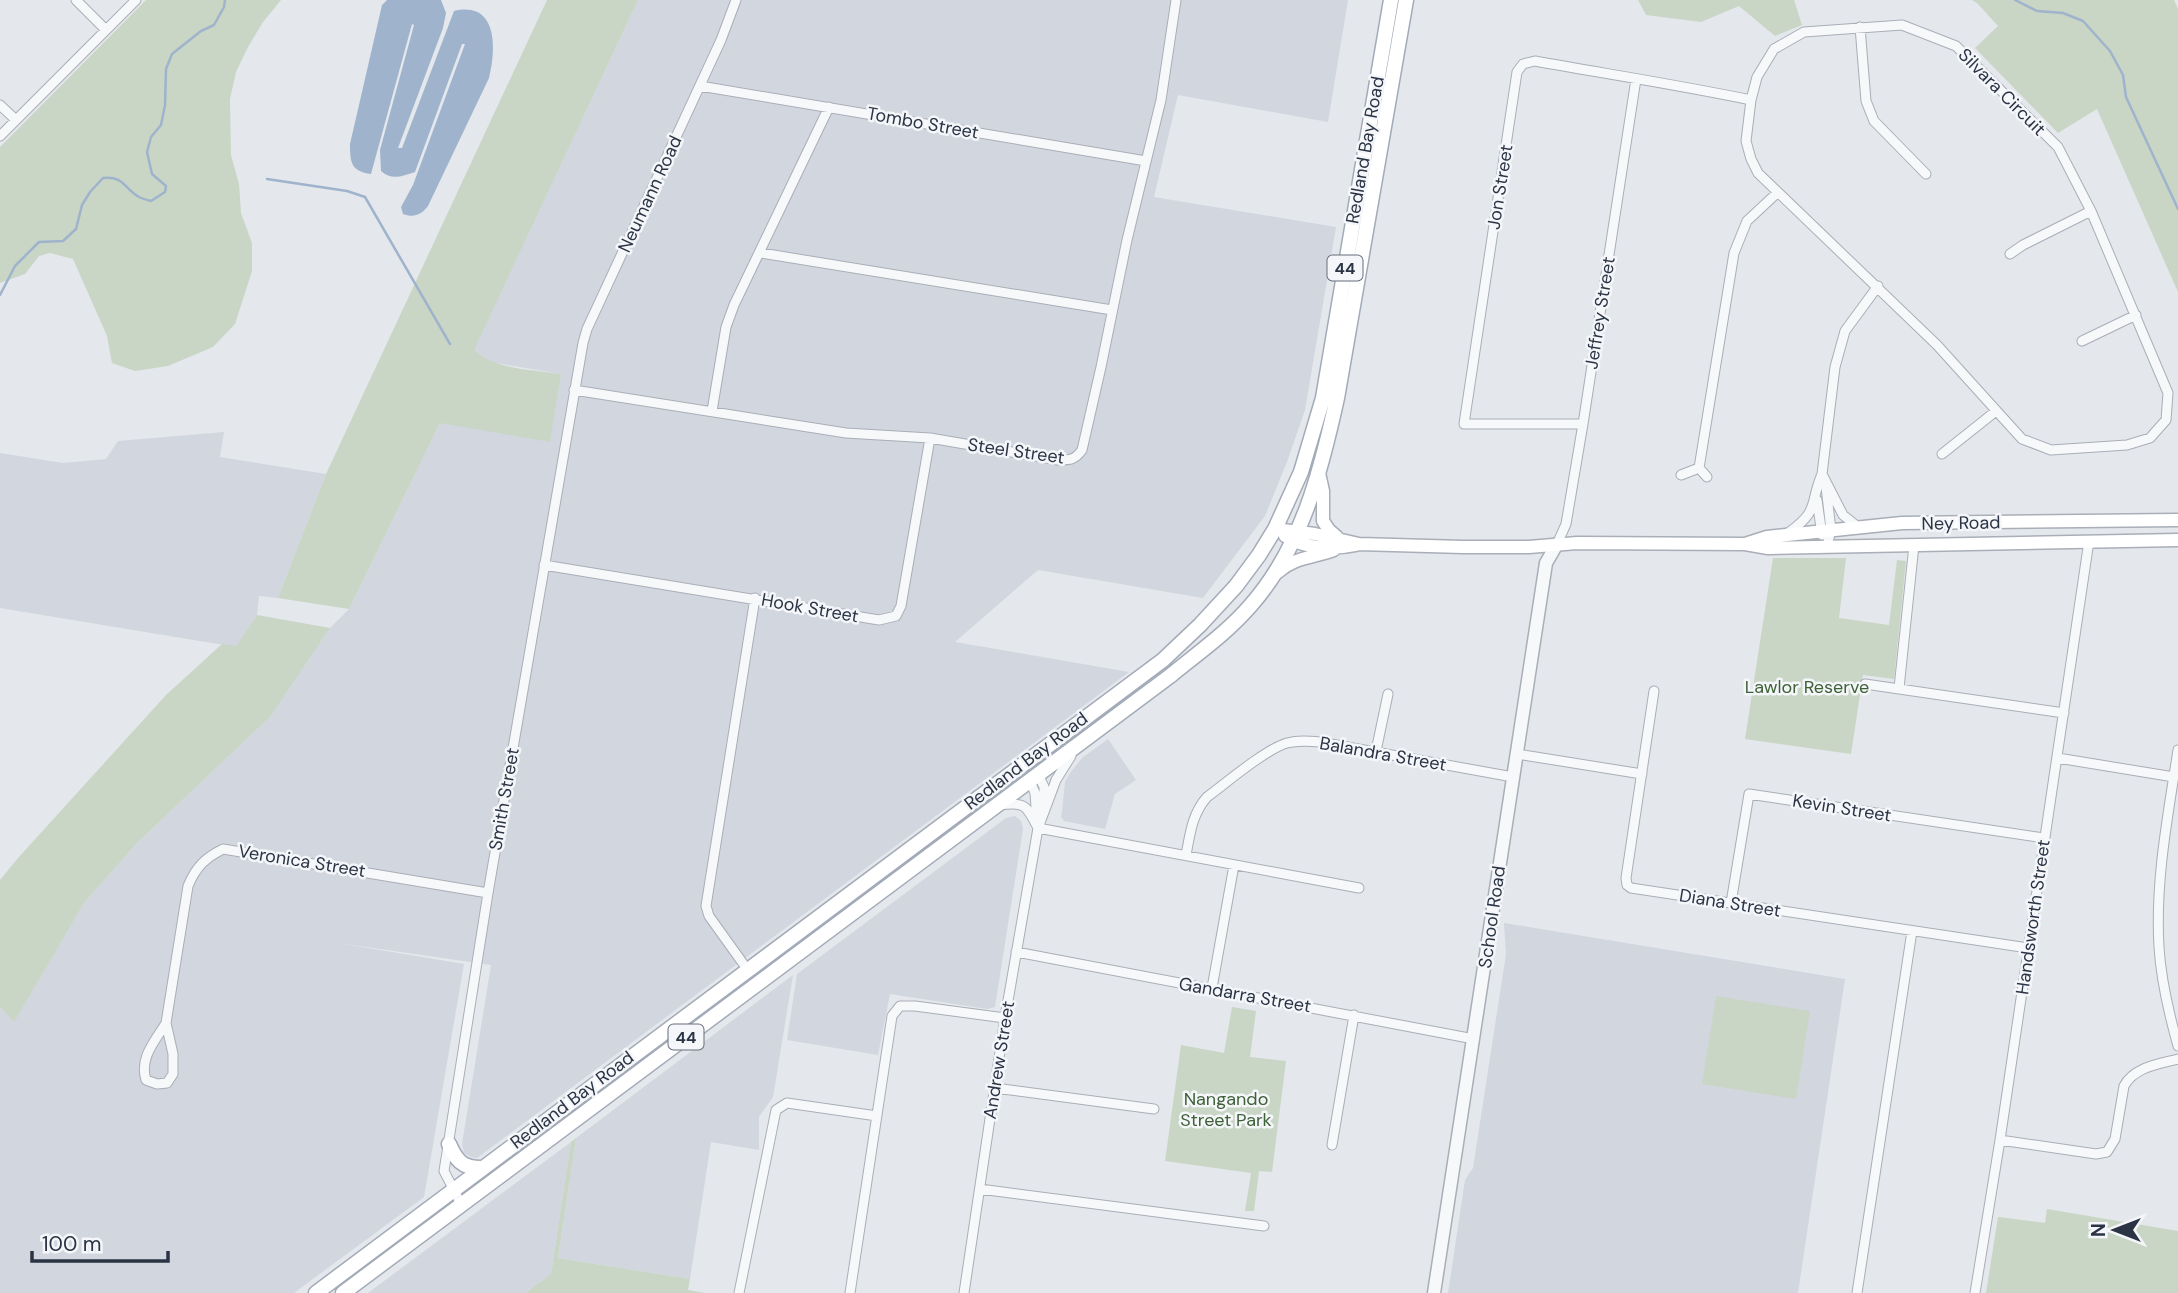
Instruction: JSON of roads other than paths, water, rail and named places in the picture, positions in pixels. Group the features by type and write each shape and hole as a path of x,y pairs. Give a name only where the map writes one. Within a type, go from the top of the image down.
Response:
{"main road":[{"name":"Redland Bay Road","path":"316,1293 1163,660 1236,586 1275,529 1301,472 1323,398 1391,0"},
{"name":"Redland Bay Road","path":"343,1293 1170,676 1231,626 1278,572 1296,536 1319,473 1337,398 1406,0"},
{"path":"1278,572 1292,561 1315,557 1339,543 1324,521 1323,491 1319,473"},
{"name":"Ney Road","path":"1745,544 1786,534 1902,523 2178,520"},
{"name":"Ney Road","path":"1275,529 1296,536 1339,543 1463,547 1745,544 1768,548 2178,540"},
{"path":"1025,763 1034,778"},
{"path":"449,1144 460,1164 481,1168"}],"street":[{"path":"76,0 106,30"},
{"path":"0,136 136,0"},
{"name":"Neumann Road","path":"574,390 587,329 721,40 736,0"},
{"name":"Steel Street","path":"574,390 846,433 930,438 1058,460 1077,457 1082,450 1161,100 1176,0"},
{"name":"Silvara Circuit","path":"1902,25 1956,46 2058,147 2091,211 2168,393 2166,419 2150,438 2127,445 2051,450 2022,439 1937,345 1758,173 1746,141 1751,100 1757,76 1774,49 1804,32 1860,27 1902,25"},
{"path":"1860,27 1866,101 1874,121 1926,174"},
{"name":"Jon Street","path":"1583,424 1465,424 1517,72 1523,64 1535,61 1751,100"},
{"name":"Jeffrey Street","path":"1557,544 1566,524 1583,424 1636,79"},
{"name":"Tombo Street","path":"700,86 1146,161"},
{"path":"0,105 16,120"},
{"path":"712,411 726,327 734,305 829,107"},
{"path":"1699,468 1734,253 1748,221 1777,193"},
{"path":"2010,254 2091,211"},
{"path":"761,253 1112,310"},
{"path":"1827,546 1824,478 1835,367 1846,331 1878,286"},
{"path":"2082,341 2136,315"},
{"name":"Smith Street","path":"461,1204 444,1171 488,892 574,390"},
{"path":"1942,454 1996,411"},
{"name":"Hook Street","path":"544,565 879,620 896,616 901,606 930,438"},
{"path":"1681,475 1699,468"},
{"path":"1699,468 1707,477"},
{"path":"1786,534 1811,514 1824,478"},
{"path":"1824,478 1843,515 1858,527"},
{"path":"1817,495 1826,530"},
{"name":"Handsworth Street","path":"1975,1293 2089,541"},
{"name":"School Road","path":"1434,1293 1546,563 1557,544"},
{"path":"1899,688 1914,545"},
{"path":"747,969 709,916 706,906 755,598"},
{"path":"1865,684 2064,713"},
{"name":"Diana Street","path":"1654,691 1627,885 1631,888 2028,948"},
{"path":"1377,751 1388,694"},
{"name":"Balandra Street","path":"1186,855 1198,806 1206,797 1284,744 1302,740 1377,751 1513,777"},
{"name":"Andrew Street","path":"964,1293 1005,1018 1038,828 1065,762 1084,742"},
{"path":"2178,750 2161,869 2158,925 2164,984 2178,1046"},
{"path":"1517,754 1642,774"},
{"path":"2058,758 2174,777"},
{"name":"Andrew Street","path":"1034,778 1044,787 1043,811"},
{"name":"Andrew Street","path":"1034,778 1038,828"},
{"name":"Kevin Street","path":"1731,903 1749,794 2044,838"},
{"path":"998,806 1012,803 1026,807 1038,828 1359,888"},
{"name":"Veronica Street","path":"166,1023 146,1055 144,1063 146,1080 157,1084 167,1083 173,1074 173,1054 166,1023 188,886 196,868 209,856 223,849 488,892"},
{"path":"1212,988 1234,865"},
{"path":"1857,1293 1912,931"},
{"name":"Gandarra Street","path":"1016,952 1474,1038"},
{"path":"850,1293 892,1016 900,1006 915,1006 1005,1018"},
{"path":"1332,1145 1354,1015"},
{"path":"2000,1140 2096,1154 2107,1152 2115,1139 2124,1086 2128,1078 2140,1070 2178,1059"},
{"path":"995,1088 1154,1109"},
{"path":"739,1293 776,1110 787,1103 877,1116"},
{"path":"980,1189 1264,1226"}],"water":[{"path":"387,0 441,0 446,13 443,28 398,148 402,148 454,11 469,10 479,13 487,21 493,42 489,78 428,206 414,216 403,214 401,207 413,185 465,44 462,44 415,172 397,177 389,176 381,171 380,150 414,25 412,24 371,174 359,171 351,161 350,144 382,5"}],"waterway":[{"path":"0,295 15,266 39,242 63,241 76,229 82,205 103,178 116,179 134,194 151,201 165,192 166,186 152,174 147,152 151,137 161,125 165,105 166,69 172,54 201,31 214,25 225,0"},
{"path":"2015,0 2037,11 2063,13 2083,21 2110,51 2123,75 2126,97 2178,209"},
{"path":"267,179 347,191 365,197 450,344"}],"park label":[{"name":"Lawlor Reserve","path":"1807,687"},
{"name":"Nangando Street Park","path":"1226,1109"}]}
